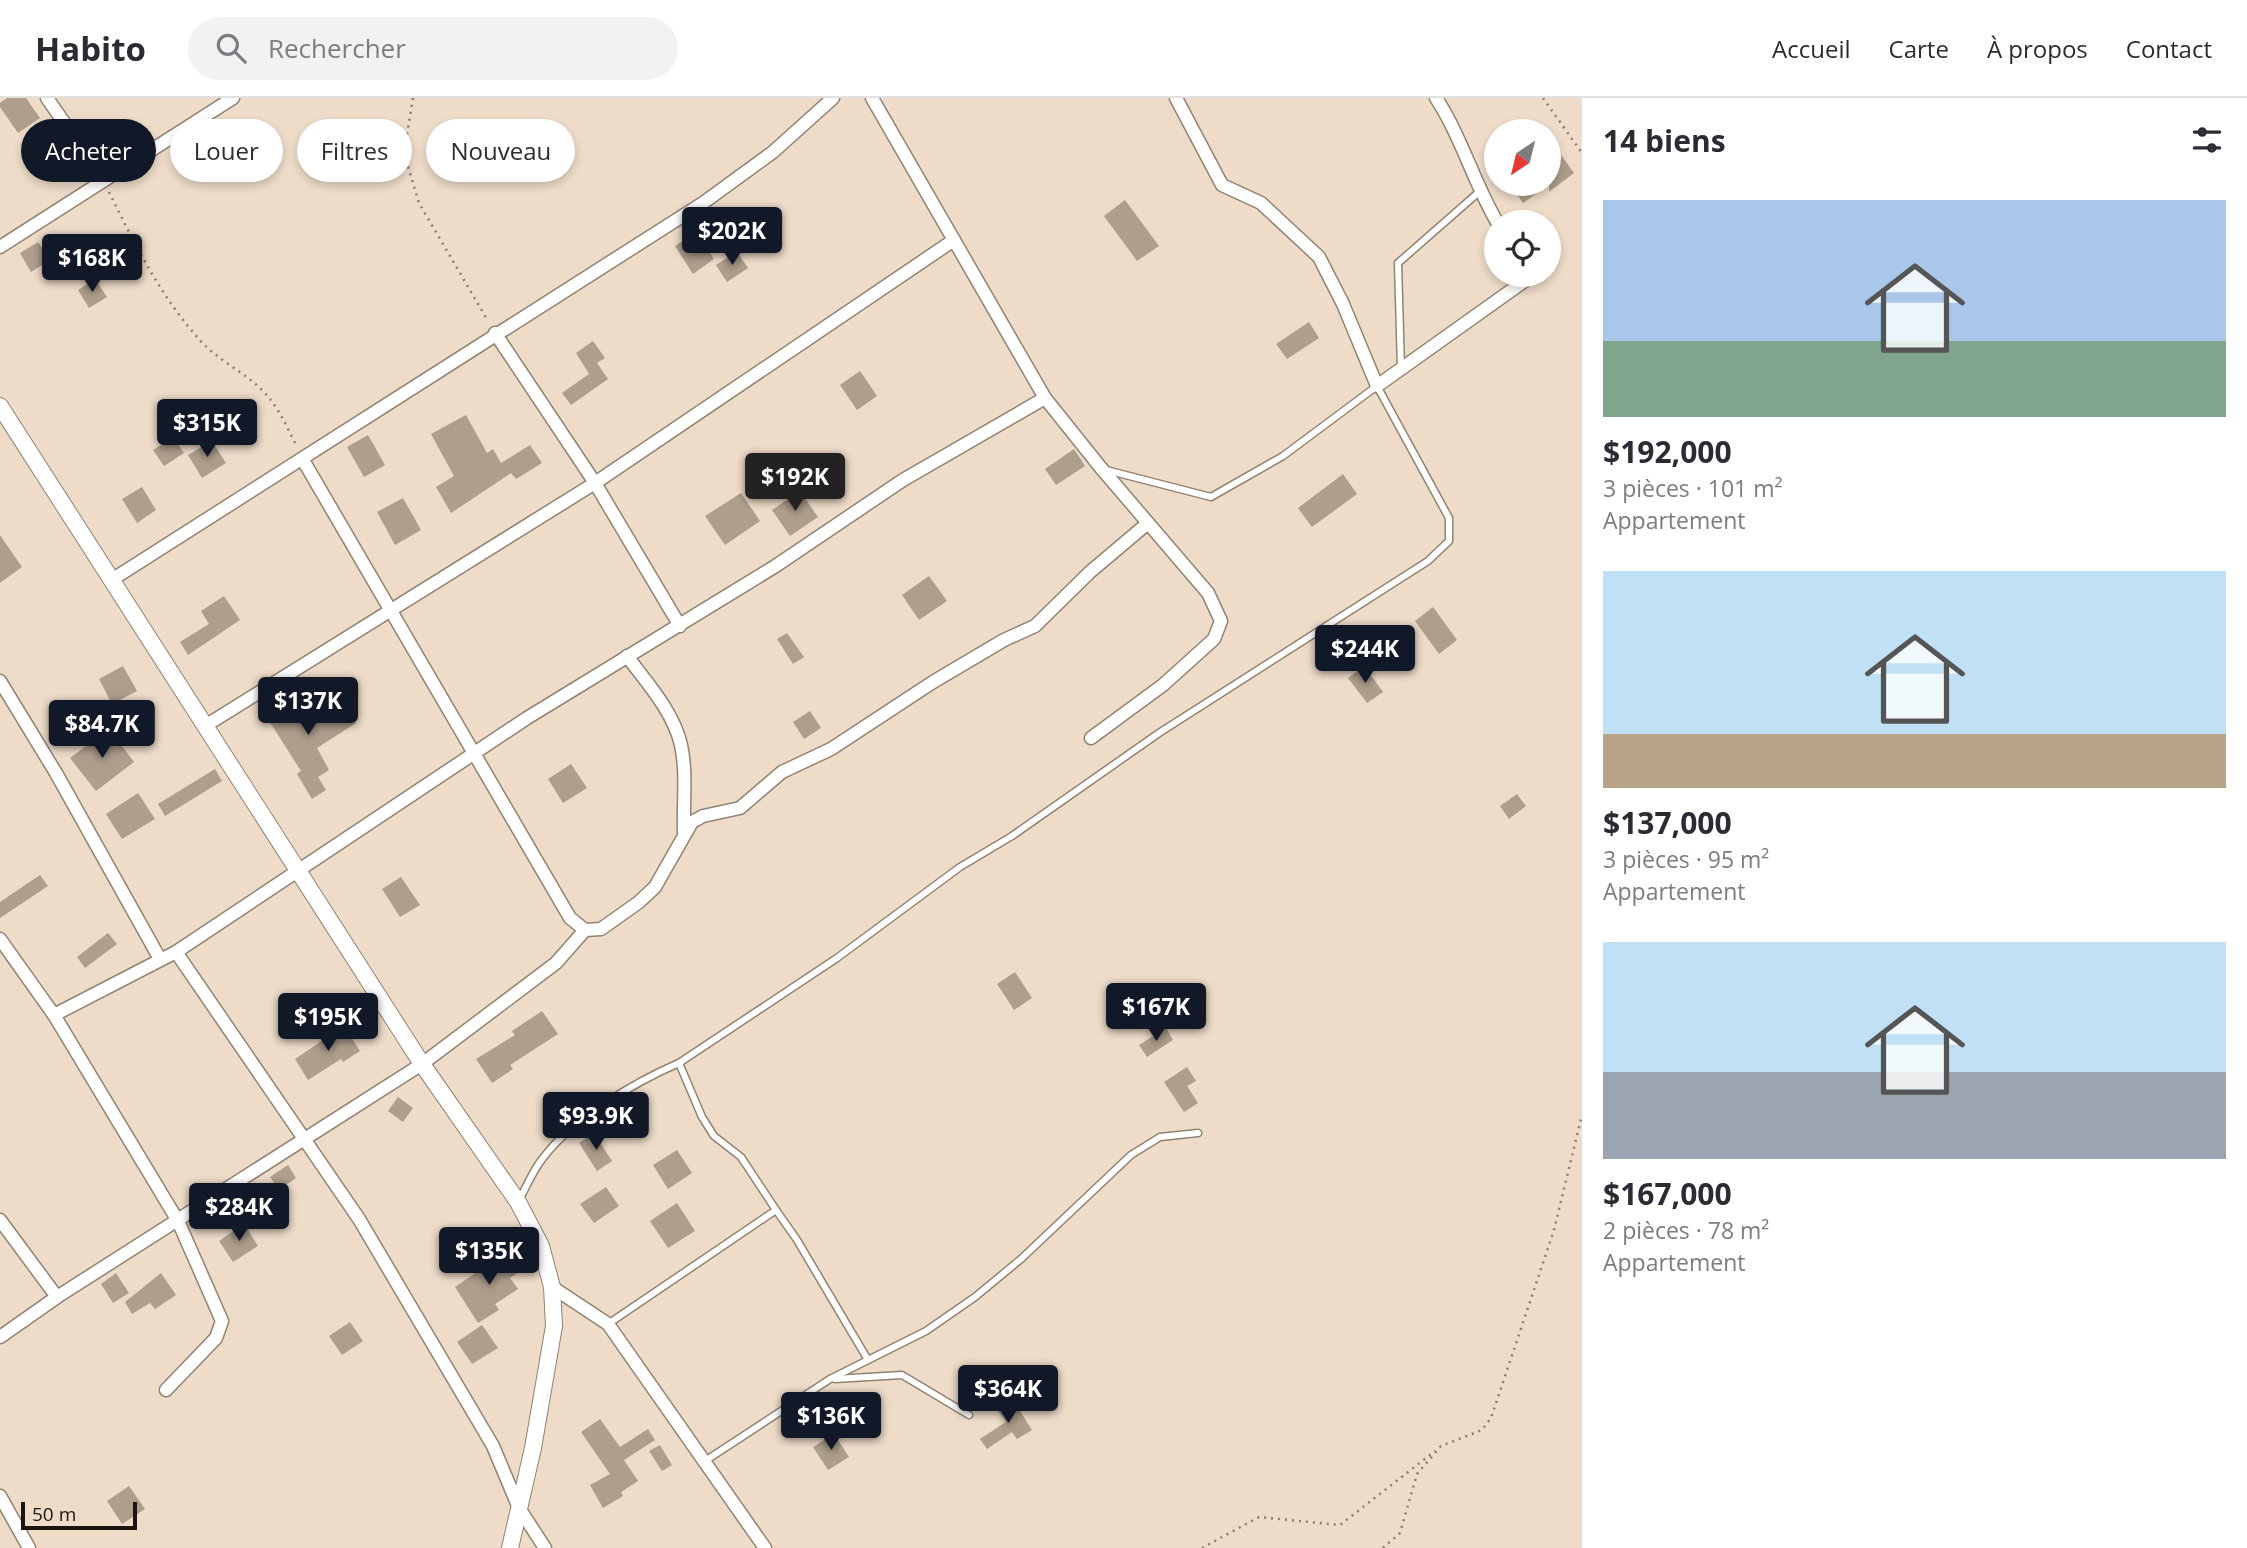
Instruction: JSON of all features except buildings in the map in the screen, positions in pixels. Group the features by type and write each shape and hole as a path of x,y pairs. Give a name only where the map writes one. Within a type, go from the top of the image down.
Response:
{"street":[{"path":"47,98 62,119"},
{"path":"156,147 233,98"},
{"path":"113,579 703,202 773,152 833,98"},
{"path":"872,98 1045,398 1208,593 1221,621 1214,639 1163,685 1091,738"},
{"path":"1176,98 1223,185 1261,203 1319,257 1343,304 1377,386 1516,287"},
{"path":"1436,98 1445,111 1479,192 1490,210"},
{"path":"0,247 101,182"},
{"path":"205,726 595,483 954,240"},
{"path":"495,333 595,483 680,626"},
{"path":"54,1015 176,952 537,711 680,626 902,480 1045,398"},
{"path":"0,406 422,1063 518,1202 541,1246 552,1287 554,1326 510,1548"},
{"path":"303,460 570,918 585,930 601,929 655,887 692,821 740,808 768,781 782,772 831,749 933,682 1004,640 1035,626 1090,572 1148,523"},
{"path":"627,656 661,702 681,742 684,832"},
{"path":"0,681 57,773 160,959"},
{"path":"0,1337 57,1297 305,1141 422,1063 556,963 585,930"},
{"path":"0,939 54,1015 178,1221 222,1321 215,1338 166,1390"},
{"path":"176,952 359,1219 493,1446 519,1508 545,1548"},
{"path":"0,1220 57,1297"},
{"path":"552,1287 608,1324 765,1548"},
{"path":"0,1496 29,1548"}],"lane":[{"path":"1401,371 1398,263 1479,192"},
{"path":"518,1202 543,1157 626,1089 679,1063 837,958 960,867 1012,836 1159,733 1428,561 1449,541 1449,518 1377,386 1283,456 1211,497 1101,468"},
{"path":"679,1063 702,1117 714,1136 741,1157 797,1240 868,1360"},
{"path":"705,1461 830,1379 926,1331 975,1297 1021,1259 1131,1155 1160,1137 1198,1133"},
{"path":"608,1324 776,1210"},
{"path":"830,1379 902,1376 969,1415"}],"path":[{"path":"413,98 404,153 419,203 495,333"},
{"path":"1543,98 1582,153"},
{"path":"105,182 137,251 185,321 215,354 261,389 273,403 303,460"},
{"path":"1202,1548 1259,1517 1340,1525 1441,1446 1482,1430 1491,1418 1553,1230 1582,1115"},
{"path":"1383,1548 1400,1533 1417,1474 1441,1446"}]}
